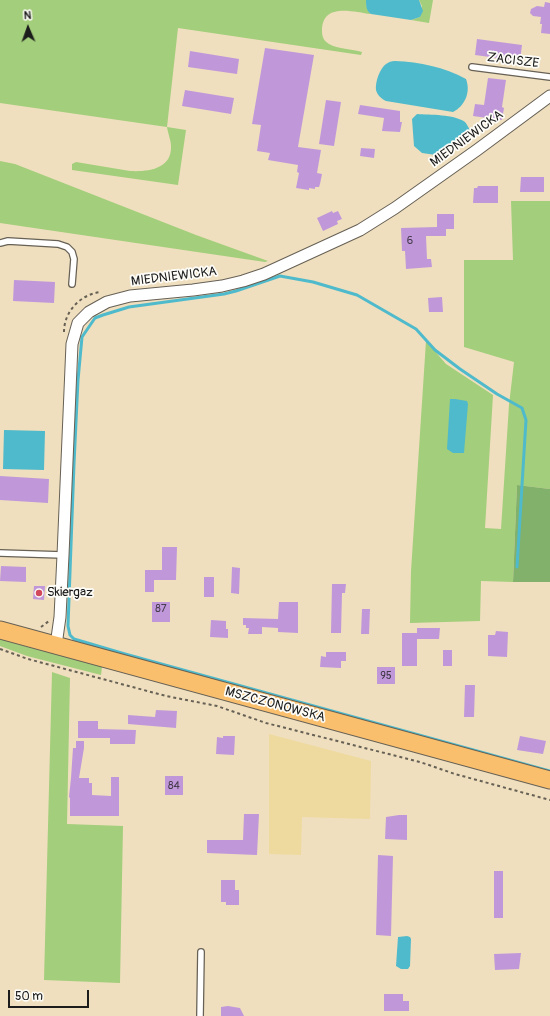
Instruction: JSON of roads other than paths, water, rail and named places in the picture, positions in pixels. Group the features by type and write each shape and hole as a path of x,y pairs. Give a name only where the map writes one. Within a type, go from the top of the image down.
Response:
{"main road":[{"name":"MSZCZONOWSKA","path":"0,630 550,780"}],"street":[{"name":"MIEDNIEWICKA","path":"56,645 60,617 72,344 78,323 89,312 107,302 130,296 193,290 222,286 243,281 264,274 327,246 360,230 395,208 550,96"}],"lane":[{"name":"ZACISZE","path":"472,67 550,77"},
{"path":"0,242 58,244 67,247 72,252 74,259 72,284"},
{"path":"0,553 63,555"},
{"path":"200,1016 201,952"}],"water":[{"path":"366,0 419,0 423,11 420,17 411,20 371,14 367,10"},
{"path":"395,61 432,66 449,71 466,79 468,89 464,102 453,112 384,100 380,97 376,90 377,79 386,64"},
{"path":"417,114 442,115 460,119 465,122 470,130 467,134 436,155 422,153 414,146 412,119"},
{"path":"450,399 467,401 468,404 464,453 453,453 447,449"},
{"path":"4,430 45,431 44,470 3,469"},
{"path":"407,936 411,939 410,966 408,969 401,969 396,966 398,937"}],"waterway":[{"path":"517,567 526,420 522,408 497,394 460,369 435,350 416,329 357,295 313,282 280,276 224,294 129,307 103,315 95,318 82,337 78,380 68,626 70,635 74,639 550,771"}],"place":[{"name":"Skiergaz","path":"39,593"}]}
